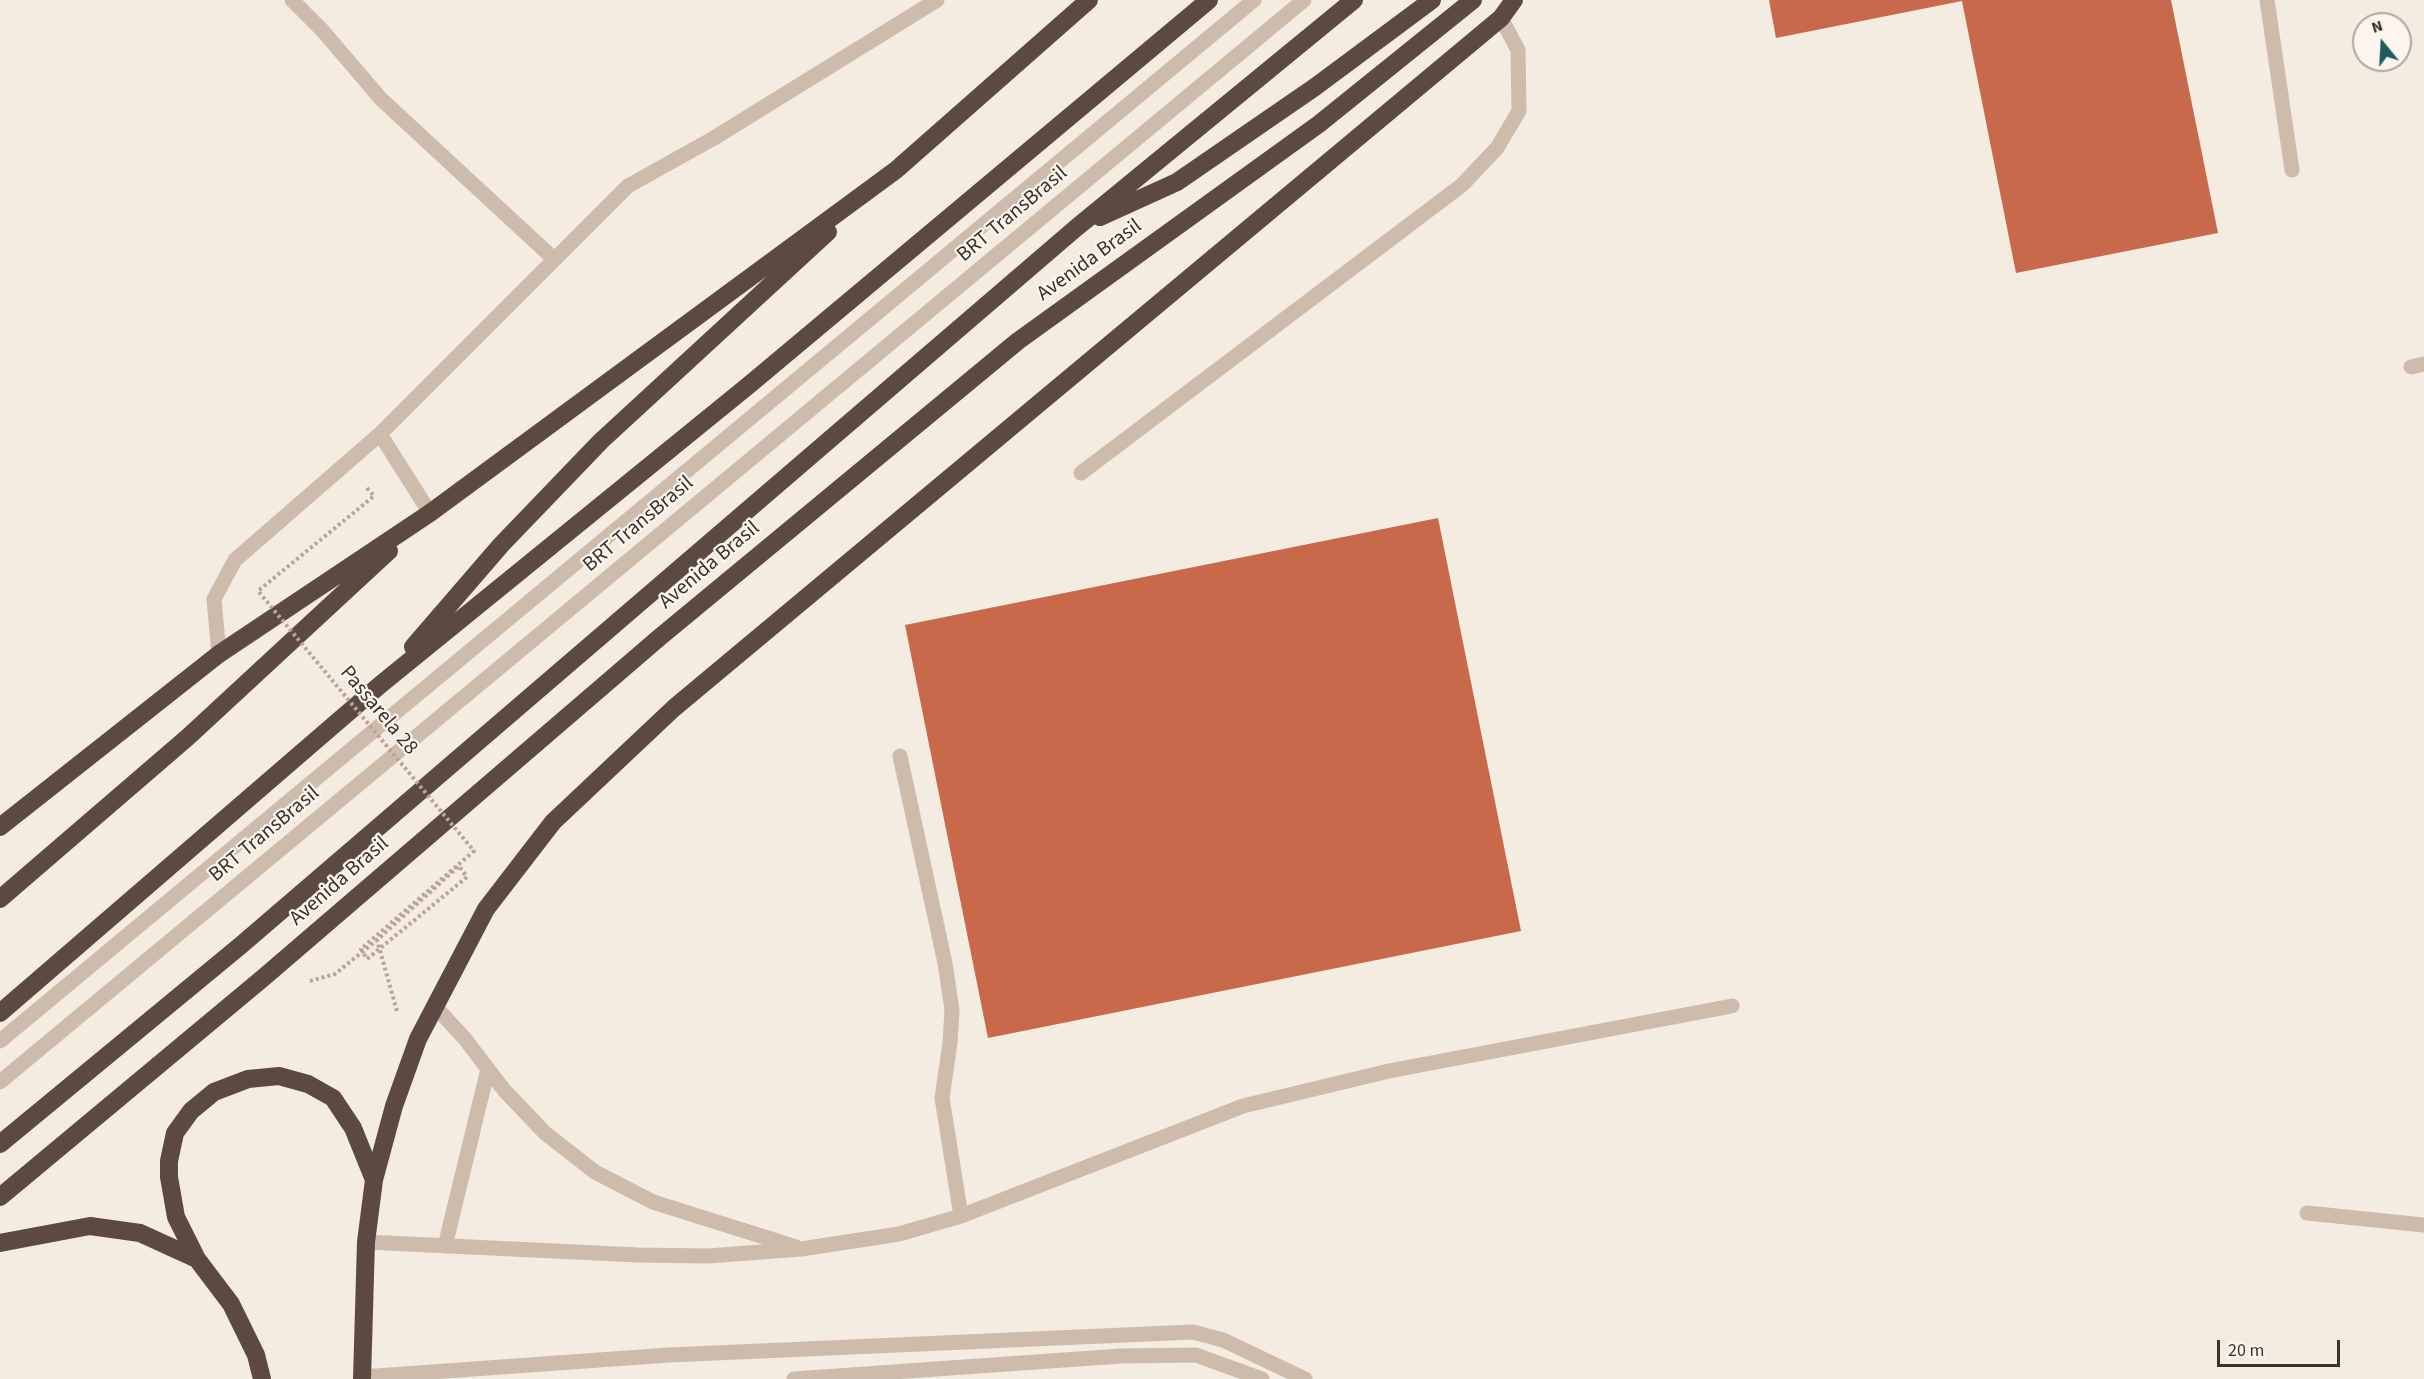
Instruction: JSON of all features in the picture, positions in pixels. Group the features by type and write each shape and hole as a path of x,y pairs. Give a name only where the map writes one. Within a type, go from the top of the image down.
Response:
{"highway":[{"path":"380,685 501,545 601,441 896,170 1089,0"},
{"path":"0,1013 380,685 749,385 1209,0"},
{"name":"Avenida Brasil","path":"0,1144 240,946 1076,228 1354,0"},
{"path":"1076,228 1177,182 1315,87 1432,0"},
{"name":"Avenida Brasil","path":"0,1197 263,978 660,637 1018,341 1319,124 1473,0"},
{"path":"362,1378 366,1242 374,1180 393,1106 418,1039 434,1005 486,909 553,822 674,708 1501,18 1514,0"},
{"path":"0,827 219,654 430,513 896,170"},
{"path":"0,898 188,737 430,513"},
{"path":"262,1379 256,1355 231,1304 197,1259 176,1217 171,1193 169,1161 175,1133 191,1111 214,1092 248,1078 279,1076 308,1084 333,1098 353,1128 374,1180"},
{"path":"0,1244 90,1226 140,1233 197,1259"}],"street":[{"path":"292,0 322,30 381,99 554,258"},
{"path":"219,654 214,599 235,560 380,434 628,186 714,138 937,0"},
{"name":"BRT TransBrasil","path":"0,1041 1254,0"},
{"name":"BRT TransBrasil","path":"0,1082 1304,0"},
{"path":"2267,0 2292,170"},
{"path":"1081,473 1462,184 1497,148 1519,111 1518,50 1501,18"},
{"path":"380,434 430,513"},
{"path":"900,756 945,963 952,1010 951,1043 942,1098 961,1216"},
{"path":"434,1005 465,1039 504,1090 545,1133 595,1172 653,1202 801,1249"},
{"path":"366,1242 638,1255 708,1256 801,1249 899,1234 961,1216 1243,1106 1389,1071 1732,1006"},
{"path":"445,1246 488,1069"},
{"path":"2307,1213 2424,1225"},
{"path":"362,1378 669,1355 1194,1332 1223,1340 1305,1379"},
{"path":"794,1379 1121,1356 1185,1355 1196,1355 1262,1379"}],"path":[{"name":"Passarela 28","path":"358,495 367,488 374,496 258,591 474,851 361,949 367,959 467,878 459,866 377,940 400,1025 418,1039"},
{"path":"255,580 284,610"}],"building":[{"path":"1769,0 2171,0 2218,233 2016,273 1962,1 1776,38"},
{"path":"1438,518 1521,931 988,1038 905,625"}]}
